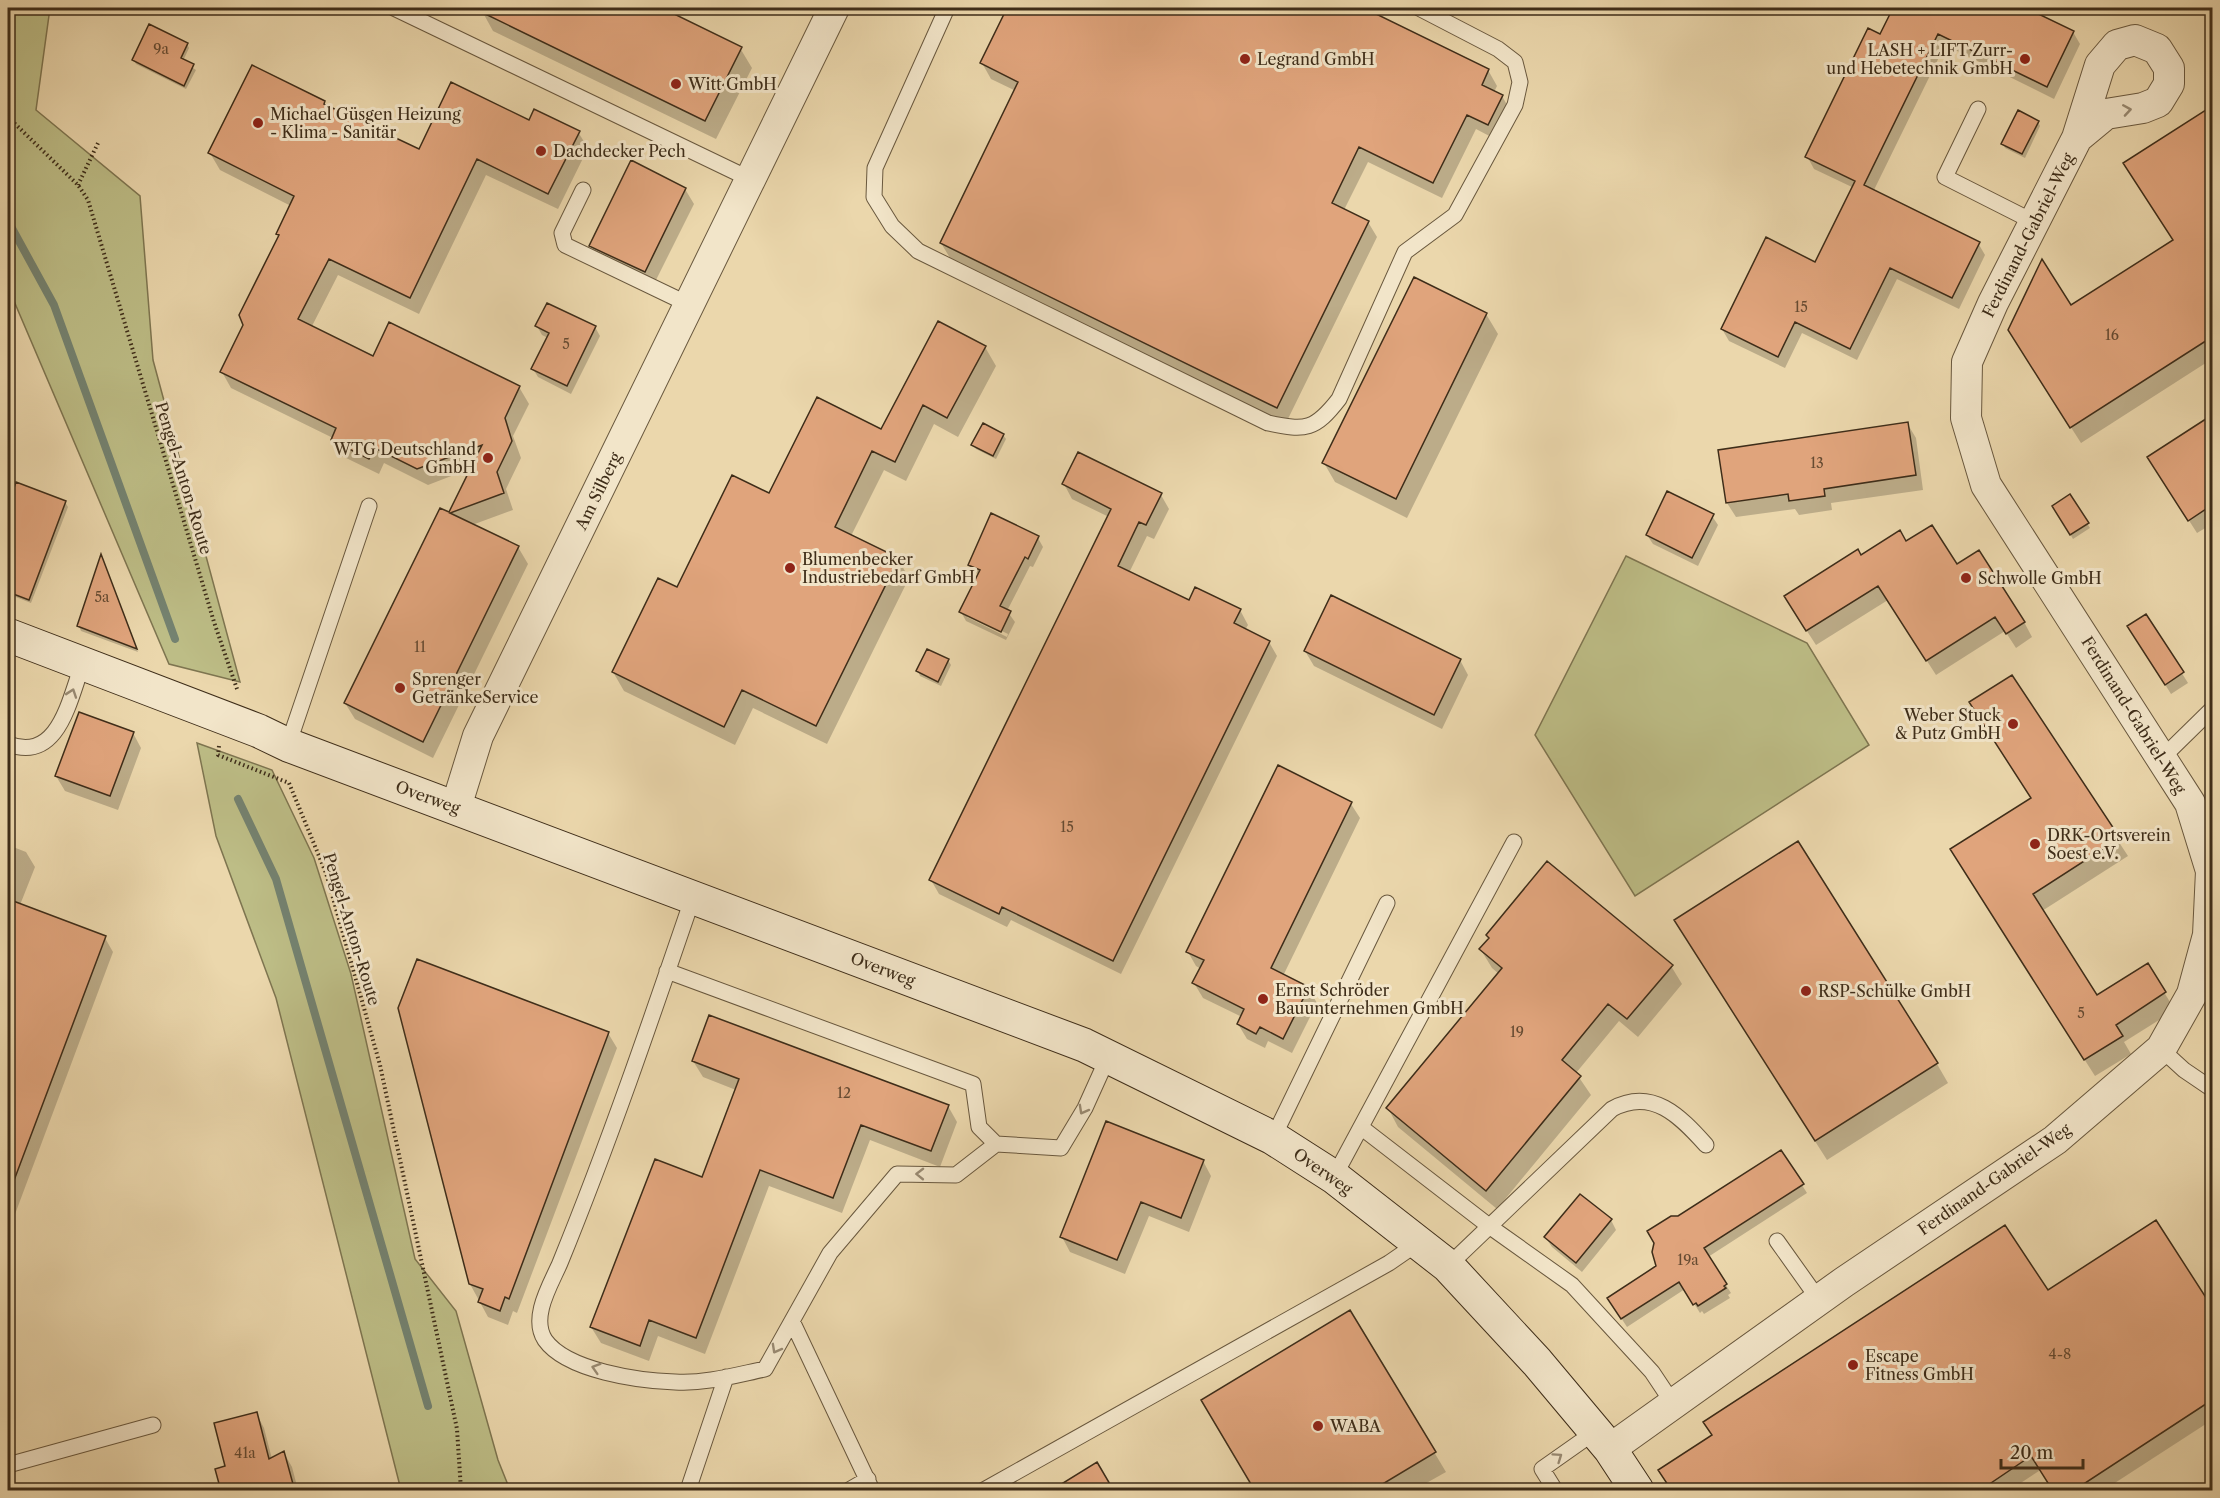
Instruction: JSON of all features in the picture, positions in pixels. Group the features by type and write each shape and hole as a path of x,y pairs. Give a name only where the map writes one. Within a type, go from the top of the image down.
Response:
{"street":[{"name":"Am Silberg","path":"456,807 478,736 752,180 834,8"},
{"name":"Ferdinand-Gabriel-Weg","path":"1603,1440 1674,1405 1819,1300 2055,1140 2161,1049 2192,994 2211,928 2211,871 2190,803 1986,485 1966,418 1967,362 1993,303 2078,138"},
{"name":"Overweg","path":"8,635 223,717 288,745 1084,1045 1273,1138 1334,1177 1448,1266 1537,1362 1603,1440 1637,1491"}],"lane":[{"path":"393,8 752,180"},
{"path":"947,8 875,168 874,197 892,226 918,251 1268,423 1298,429 1323,420 1339,399 1405,252 1455,215 1515,105 1520,82 1515,62 1498,48 1419,8"},
{"path":"1978,109 1945,177 2034,222"},
{"path":"582,190 562,233 565,245 690,305"},
{"path":"288,745 369,506"},
{"path":"8,744 22,749 41,746 62,723 82,663"},
{"path":"2162,758 2212,709"},
{"path":"1334,1177 1514,842"},
{"path":"693,897 594,1181 539,1313 544,1339 569,1360 616,1375 677,1383 765,1369 830,1253 897,1174 956,1175 996,1144 1061,1148 1085,1108 1108,1057"},
{"path":"1273,1138 1387,903"},
{"path":"667,971 973,1084 979,1127 996,1144"},
{"path":"2161,1049 2184,1070 2212,1089"},
{"path":"1448,1266 1612,1109 1626,1101 1645,1100 1665,1108 1687,1124 1706,1144"},
{"path":"1362,1128 1489,1226 1572,1285 1652,1372 1674,1405"},
{"path":"1777,1241 1819,1300"},
{"path":"984,1491 1389,1263 1418,1243"},
{"path":"792,1321 818,1380 870,1485 849,1491"},
{"path":"688,1491 726,1377"},
{"path":"8,1465 153,1425"},
{"path":"1555,1491 1542,1469 1603,1440"}],"path":[{"name":"Pengel-Anton-Route","path":"8,117 78,185 88,200 214,622 238,693 223,717 218,755 289,783 326,873 380,1065 422,1255 457,1429 461,1491"},
{"path":"78,185 98,143"}],"green space":[{"path":"8,8 50,8 36,110 140,196 153,360 240,682 169,664 8,287"},
{"path":"1626,556 1807,643 1869,745 1635,896 1535,735"},
{"path":"197,743 272,770 314,858 351,974 415,1259 456,1311 498,1460 510,1490 401,1490 276,998 216,836"}],"building":[{"name":"Witt GmbH","path":"473,8 662,8 742,47 705,121"},
{"path":"1007,8 1364,8 1489,69 1482,85 1503,95 1488,125 1467,115 1433,183 1359,147 1332,203 1369,221 1277,408 940,243 1018,82 980,63"},
{"path":"1893,8 2026,8 2074,31 2047,87 1938,34 1864,185 1980,242 1952,298 1890,268 1850,349 1795,322 1778,357 1721,329 1766,237 1815,262 1855,181 1805,157 1868,28 1880,34"},
{"path":"149,24 188,43 181,58 194,64 184,86 132,60"},
{"path":"252,65 325,101 324,104 419,149 451,82 529,120 534,109 580,131 548,194 477,159 410,298 329,259 298,319 373,356 389,322 520,386 505,418 512,441 497,472 504,493 450,513 519,546 423,742 344,703 440,508 449,512 482,445 417,469 375,448 369,459 331,440 336,428 220,372 243,325 239,315 279,235 276,234 294,196 208,153"},
{"path":"2212,106 2212,337 2070,428 2008,330 2042,259 2071,305 2173,240 2123,163"},
{"path":"2018,110 2039,121 2022,154 2001,144"},
{"path":"631,160 686,188 645,272 589,246"},
{"path":"1414,277 1487,313 1396,499 1322,463"},
{"path":"547,303 596,326 567,386 531,369 549,333 535,326"},
{"name":"Blumenbecker Industriebedarf GmbH","path":"938,321 986,346 947,418 923,405 895,462 872,451 835,527 899,558 816,726 742,690 724,727 612,672 658,578 677,587 732,475 769,493 817,397 881,429"},
{"path":"2212,415 2212,505 2188,521 2147,457"},
{"path":"1908,422 1916,475 1824,489 1825,496 1789,501 1788,494 1726,503 1718,450"},
{"path":"983,423 1004,434 993,456 971,445"},
{"path":"1078,452 1162,493 1146,525 1139,522 1118,566 1189,600 1195,587 1241,609 1234,623 1270,641 1113,961 1002,907 999,914 929,880 1111,509 1062,484"},
{"path":"16,482 66,501 29,600 8,592 8,505"},
{"path":"1667,491 1714,514 1692,558 1646,535"},
{"path":"2070,494 2089,523 2070,535 2052,506"},
{"path":"991,513 1039,536 1028,559 1025,557 1000,606 1011,611 1001,632 959,612 980,570 968,565"},
{"path":"1932,525 1957,564 1979,550 2025,622 2006,634 1995,617 1926,661 1878,586 1806,631 1784,596 1858,549 1861,555 1900,530 1906,541"},
{"path":"101,554 137,649 77,626"},
{"path":"1331,595 1461,659 1434,715 1304,651"},
{"path":"2146,614 2184,672 2165,685 2127,626"},
{"path":"927,649 949,659 938,682 916,671"},
{"path":"2012,675 2120,838 2033,894 2097,995 2148,963 2166,992 2116,1025 2123,1036 2084,1060 1950,849 2031,798 1969,702"},
{"path":"79,712 134,732 110,796 55,776"},
{"path":"1278,765 1352,802 1271,968 1309,987 1283,1039 1260,1027 1256,1034 1237,1024 1244,1009 1192,983 1204,960 1186,952"},
{"name":"RSP-Schülke GmbH","path":"1798,841 1938,1063 1815,1141 1674,920"},
{"path":"1547,861 1673,965 1627,1019 1608,1004 1562,1060 1581,1076 1486,1191 1386,1108 1502,968 1479,949 1489,938 1486,935"},
{"path":"8,899 106,936 10,1191 8,1191"},
{"path":"417,959 609,1032 509,1299 505,1297 500,1311 478,1302 483,1289 469,1284 398,1008"},
{"path":"709,1015 949,1105 931,1151 861,1125 833,1198 760,1170 696,1338 649,1320 640,1346 590,1327 655,1159 702,1177 739,1079 692,1061"},
{"path":"1106,1121 1204,1160 1181,1218 1141,1202 1117,1260 1060,1237"},
{"path":"1781,1150 1804,1184 1704,1248 1727,1284 1724,1286 1726,1288 1698,1306 1696,1303 1693,1305 1679,1282 1621,1319 1607,1298 1656,1266 1652,1252 1654,1243 1647,1231 1671,1216 1678,1216"},
{"path":"1580,1194 1612,1219 1576,1263 1544,1237"},
{"path":"2156,1220 2212,1307 2212,1400 2073,1491 2053,1491 2031,1456 1979,1491 1672,1491 1658,1470 1712,1435 1703,1422 2005,1225 2048,1290"},
{"name":"WABA","path":"1350,1310 1436,1452 1371,1491 1255,1491 1201,1400"},
{"path":"257,1412 269,1459 284,1451 293,1484 269,1491 221,1491 215,1469 225,1466 214,1423"},
{"path":"1097,1462 1114,1491 1050,1491"}],"waterway":[{"path":"8,221 54,305 175,639"},
{"path":"238,799 276,879 428,1406"}],"place":[{"name":"Legrand GmbH","path":"1245,59"},
{"name":"LASH + LIFT Zurr- und Hebetechnik GmbH","path":"2025,59"},
{"name":"Witt GmbH","path":"676,84"},
{"name":"Michael Güsgen Heizung - Klima - Sanitär","path":"258,123"},
{"name":"Dachdecker Pech","path":"541,151"},
{"name":"WTG Deutschland GmbH","path":"488,458"},
{"name":"Blumenbecker Industriebedarf GmbH","path":"790,568"},
{"name":"Schwolle GmbH","path":"1966,578"},
{"name":"Sprenger GetränkeService","path":"400,688"},
{"name":"Weber Stuck & Putz GmbH","path":"2013,724"},
{"name":"DRK-Ortsverein Soest e.V.","path":"2035,844"},
{"name":"RSP-Schülke GmbH","path":"1806,991"},
{"name":"Ernst Schröder Bauunternehmen GmbH","path":"1263,999"},
{"name":"Escape Fitness GmbH","path":"1853,1365"},
{"name":"WABA","path":"1318,1426"}]}
